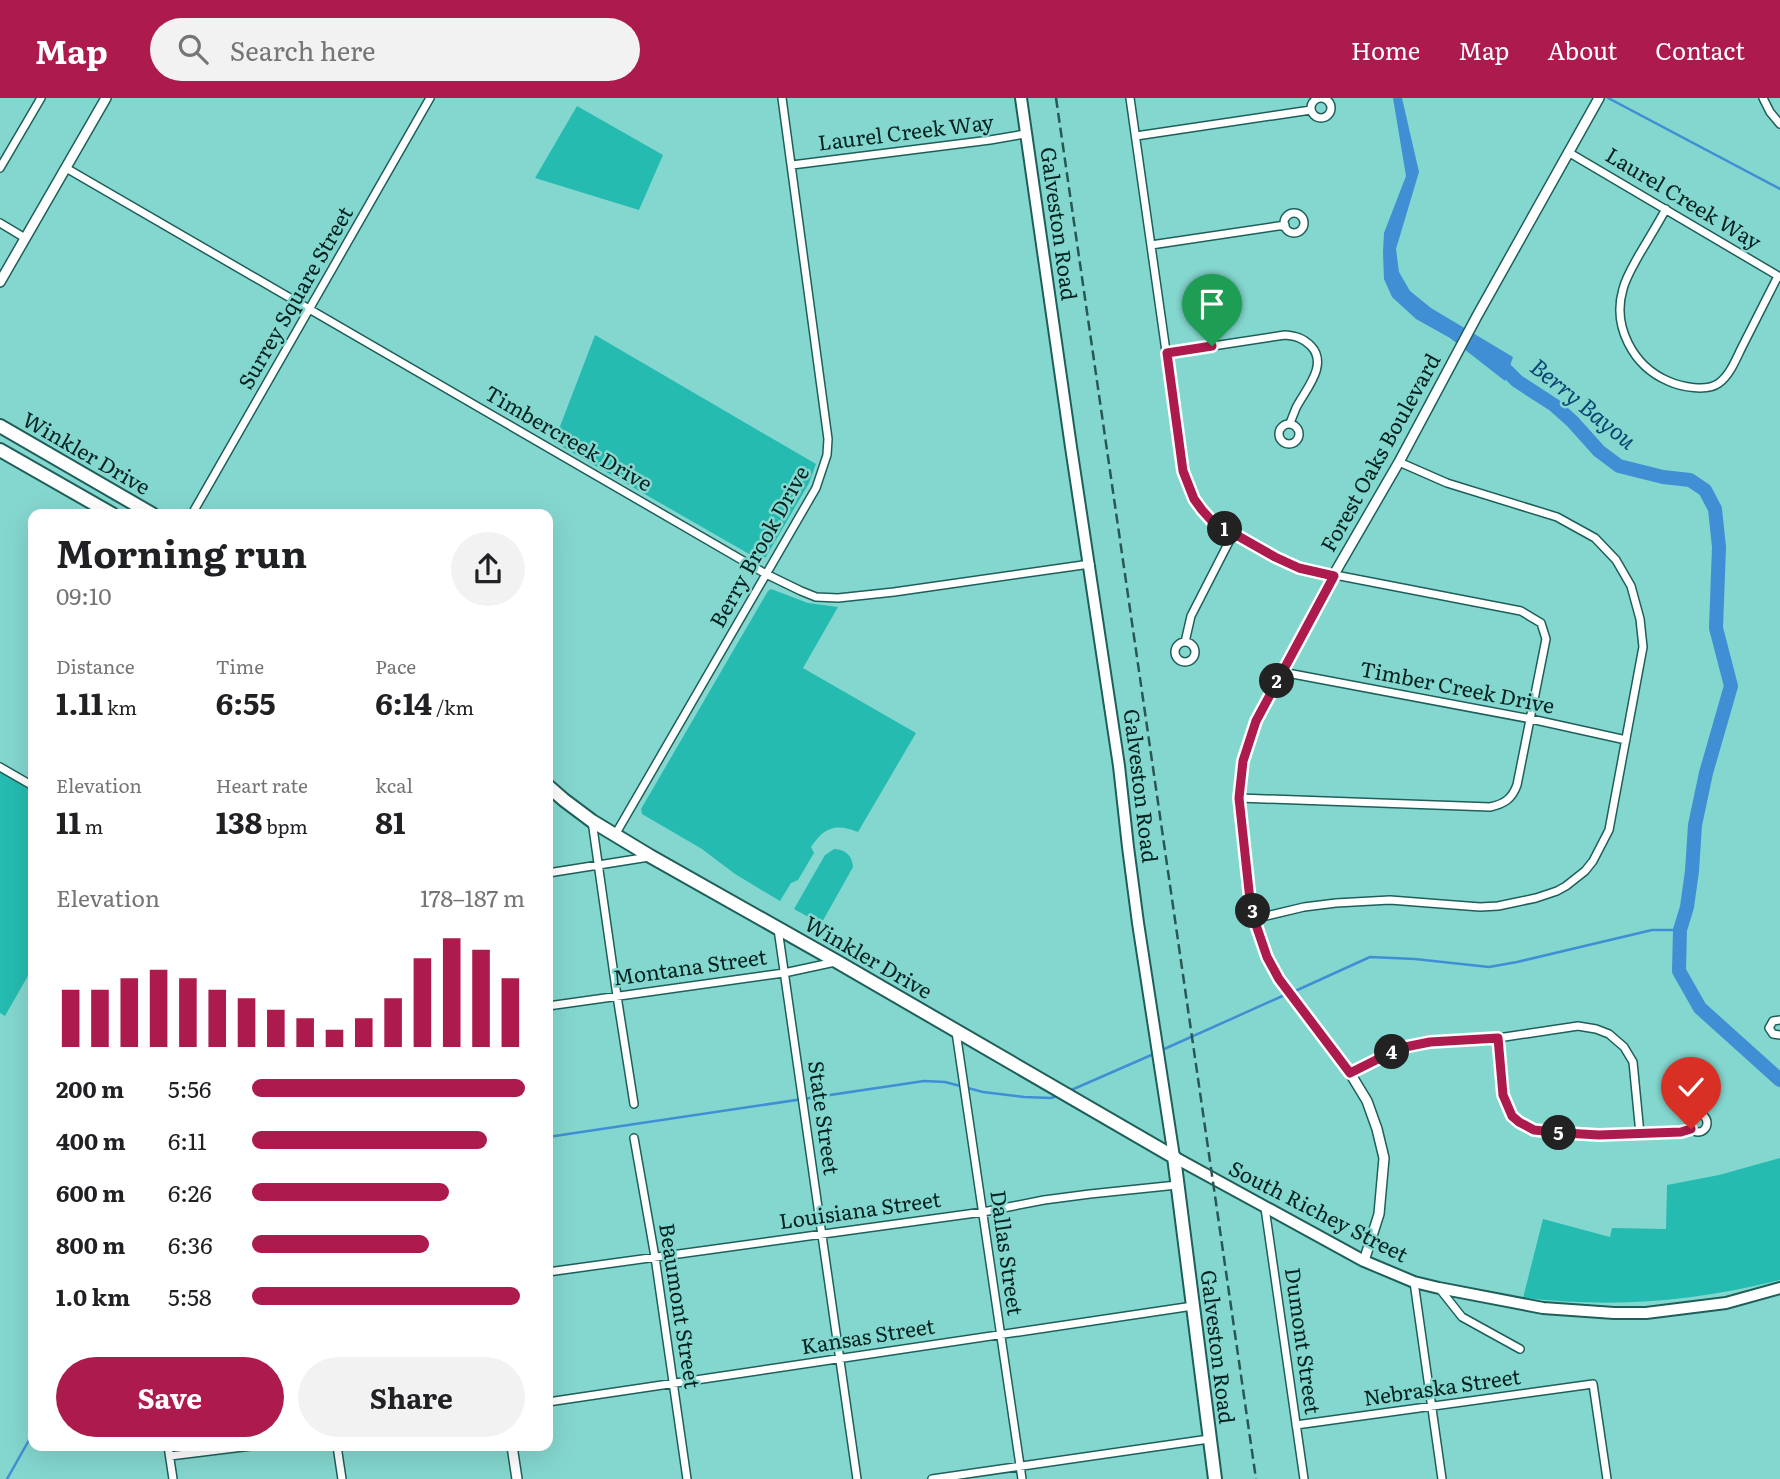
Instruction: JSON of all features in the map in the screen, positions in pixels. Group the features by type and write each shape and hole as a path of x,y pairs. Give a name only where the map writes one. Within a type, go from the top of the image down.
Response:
{"main road":[{"name":"Galveston Road","path":"1021,98 1119,766 1138,923 1174,1157 1214,1479"},
{"name":"Winkler Drive","path":"0,426 143,509"},
{"name":"Winkler Drive","path":"0,450 102,509"},
{"path":"89,502 99,484"},
{"name":"Winkler Drive","path":"553,790 592,821 650,856 1174,1157"},
{"name":"South Richey Street","path":"1174,1157 1364,1261 1414,1282 1439,1288 1543,1308 1635,1313 1726,1303 1780,1288"}],"street":[{"path":"0,168 41,98"},
{"path":"0,282 106,98"},
{"name":"Surrey Square Street","path":"195,509 430,98"},
{"name":"Berry Brook Drive","path":"615,835 816,488 827,455 828,439 782,98"},
{"path":"1130,98 1183,471 1194,499 1202,510 1211,520 1233,534 1299,568 1521,611 1541,623 1546,639 1517,785 1514,793 1502,804 1490,807 1239,798"},
{"name":"Forest Oaks Boulevard","path":"1364,1261 1379,1214 1384,1158 1377,1129 1350,1073 1279,979 1267,957 1250,900 1239,798 1243,761 1256,721 1282,672 1599,98"},
{"path":"1763,98 1780,124"},
{"path":"1136,136 1311,110"},
{"name":"Laurel Creek Way","path":"792,165 1025,134"},
{"name":"Laurel Creek Way","path":"1568,152 1779,276"},
{"name":"Timbercreek Drive","path":"66,168 766,574 816,597 838,598 894,592 1090,565"},
{"path":"1666,209 1622,289 1622,328 1630,348 1657,376 1680,386 1710,387 1718,384 1730,370 1779,276"},
{"path":"0,222 25,238"},
{"path":"1151,245 1284,225"},
{"path":"1167,353 1285,335 1303,339 1314,349 1316,373 1296,407 1290,424"},
{"path":"1254,919 1304,907 1357,901 1390,900 1480,907 1536,898 1558,891 1585,871 1609,831 1643,647 1640,619 1630,586 1616,560 1595,538 1557,517 1447,483 1399,462"},
{"path":"1185,642 1191,616 1233,534"},
{"name":"Timber Creek Drive","path":"1282,672 1531,719 1626,740"},
{"path":"0,767 28,783"},
{"path":"592,821 635,1104"},
{"path":"553,872 650,856"},
{"name":"State Street","path":"778,929 857,1479"},
{"name":"Montana Street","path":"553,1005 784,973 836,961"},
{"path":"1780,1020 1773,1021 1769,1028 1773,1034 1780,1035"},
{"path":"1350,1073 1400,1048 1430,1042 1498,1038 1578,1026 1596,1029 1608,1034 1624,1047 1633,1062 1640,1134"},
{"name":"Dallas Street","path":"956,1031 1021,1479"},
{"path":"1498,1038 1503,1095 1512,1116 1534,1130 1640,1134 1691,1129"},
{"name":"Beaumont Street","path":"634,1138 655,1257 687,1479"},
{"name":"Louisiana Street","path":"553,1271 982,1212 1067,1197 1177,1185"},
{"name":"Dumont Street","path":"1265,1208 1304,1479"},
{"path":"1414,1282 1442,1479"},
{"path":"1439,1288 1462,1317 1520,1349"},
{"name":"Kansas Street","path":"553,1401 1193,1306"},
{"name":"Nebraska Street","path":"1296,1425 1593,1384 1607,1479"},
{"path":"933,1479 1209,1439"},
{"path":"169,1451 173,1479"},
{"path":"170,1456 210,1451"},
{"path":"338,1451 342,1479"},
{"path":"513,1451 517,1479"}],"shaded area":[{"path":"1393,98 1402,98 1419,172 1396,249 1399,272 1410,291 1431,308 1513,357 1505,381 1450,338 1416,319 1392,297 1384,279 1384,233 1406,176"},
{"path":"577,106 663,155 639,210 535,178"},
{"path":"595,335 816,464 809,483 766,557 756,558 554,442"},
{"path":"771,589 808,603 838,607 803,668 916,733 858,832 837,828 821,835 811,847 814,853 798,880 791,883 780,901 735,874 702,849 642,814 641,809"},
{"path":"0,772 28,788 28,976 5,1016 0,1013"},
{"path":"834,849 848,854 853,867 821,924 794,909 825,855"},
{"path":"1780,1158 1780,1280 1715,1294 1653,1301 1589,1302 1523,1298 1543,1219 1610,1237 1612,1228 1666,1229 1667,1185 1719,1175"}],"waterway":[{"path":"1608,98 1780,189"},
{"name":"Berry Bayou","path":"1494,358 1517,381 1554,405 1599,451 1619,466 1663,477 1690,480 1705,490 1715,509 1719,547 1716,628 1731,686 1706,773 1695,825 1687,907 1680,930 1679,971 1700,1008 1780,1080"},
{"path":"1293,992 1370,957 1489,967 1652,930 1680,930"},
{"path":"1162,1050 1287,994"},
{"path":"1069,1091 1156,1053"},
{"path":"553,1136 924,1081 945,1082 983,1092 1024,1097 1051,1098 1060,1095"},
{"path":"7,1479 28,1442"}],"railway":[{"path":"1056,98 1256,1479"}],"route":[{"path":"1212,346 1167,353 1183,471 1194,499 1211,520 1233,534 1299,568 1334,576 1256,721 1243,761 1239,798 1250,900 1267,957 1279,979 1350,1073 1400,1048 1430,1042 1498,1038 1506,1105 1512,1116 1534,1130 1599,1135 1681,1132 1691,1129"}]}
